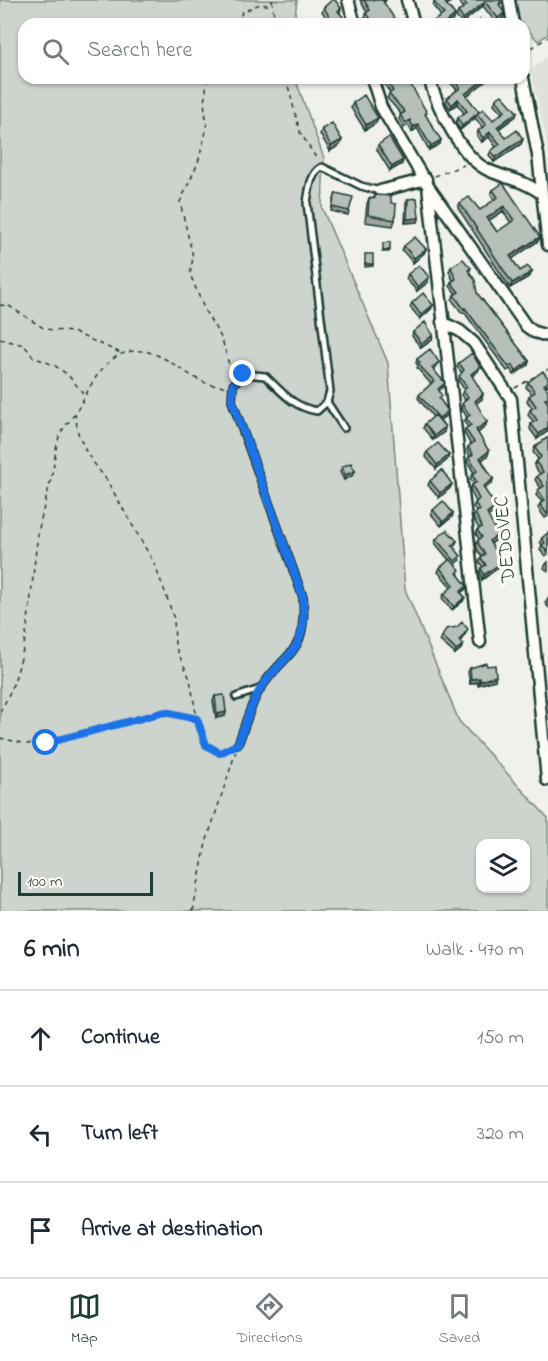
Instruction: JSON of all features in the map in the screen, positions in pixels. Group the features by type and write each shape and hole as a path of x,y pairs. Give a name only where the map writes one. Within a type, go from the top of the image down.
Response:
{"street":[{"path":"348,0 353,18"},
{"path":"407,0 412,18"},
{"path":"509,0 512,18"},
{"name":"DEDOVEC","path":"374,84 381,106 452,220 526,326 534,333 548,336"},
{"path":"431,84 444,119 476,160 490,171 526,182 541,193"},
{"path":"524,84 538,155 548,245"},
{"path":"538,155 548,169"},
{"path":"380,191 427,182"},
{"name":"DEDOVEC","path":"427,182 480,642"},
{"path":"432,225 442,219 452,220"},
{"name":"DEDOVEC","path":"442,322 460,331 474,343 508,392 547,780"}],"lane":[{"path":"238,744 260,689 296,650 305,622 303,597 232,400 233,385 243,374 265,376 288,400 304,409 317,411 327,402 330,391 307,203 315,173 322,167 361,186 380,191"},
{"path":"327,402 344,428"},
{"path":"236,697 260,689"}],"path":[{"path":"272,0 274,18"},
{"path":"240,18 242,12 260,4 272,6"},
{"path":"530,49 548,37"},
{"path":"0,712 14,681 25,643 38,537 55,450 60,434 75,413 83,394 99,372 124,354 134,351 151,353 214,387 233,385 222,339 205,312 190,274 193,257 180,202 198,163 207,127 204,102 207,84"},
{"path":"288,84 300,132 322,167"},
{"path":"427,182 476,160"},
{"path":"0,305 9,306 45,329 73,332 124,354"},
{"path":"0,339 24,345 33,357 54,365 68,375 83,394"},
{"path":"508,392 548,369"},
{"path":"75,413 78,433 87,454 106,478 154,563 174,619 175,646 190,679 197,719 206,745 220,753 238,744"},
{"path":"0,738 27,744 46,743 165,712 197,719"},
{"path":"193,911 206,843 238,744"}],"shaded area":[{"path":"0,0 297,0 295,18 18,18 18,84 297,84 324,158 322,208 388,363 405,589 459,721 548,818 548,911 0,911"},
{"path":"515,0 548,0 548,34 538,41 530,32 530,18 519,18"},
{"path":"548,56 548,150 531,70"}],"building":[{"path":"335,0 341,8 338,11 344,18 330,18 324,7"},
{"path":"364,0 384,0 394,18 370,18 366,13 370,10"},
{"path":"449,0 445,3 455,15 451,18 438,18 444,14 434,2"},
{"path":"462,0 500,0 499,4 504,13 498,18 485,2 462,18 458,12 467,5"},
{"path":"389,84 410,84 441,140 431,146 418,124 413,127 410,120 406,123 400,115 405,112 389,94 393,91"},
{"path":"457,84 478,84 465,94 479,112 462,126 458,118 467,111 458,99 452,105 447,98 460,88"},
{"path":"364,95 378,118 366,125 353,103"},
{"path":"502,95 517,112 497,127 506,138 517,130 523,139 496,157 491,151 500,144 490,132 483,138 478,131 486,125 477,114 483,109 493,120 505,111 496,99"},
{"path":"332,123 342,140 331,146 322,129"},
{"path":"389,137 403,160 392,167 378,145"},
{"path":"503,183 540,237 510,256 520,271 528,266 532,272 512,283 460,203 469,197 480,210 498,197 493,190","holes":["504,206 514,220 497,232 487,218"]},
{"path":"336,193 353,197 349,211 332,207"},
{"path":"375,195 391,196 391,203 396,204 395,220 368,215 369,198 375,198"},
{"path":"417,198 419,218 407,219 408,199"},
{"path":"415,237 426,249 414,258 404,246"},
{"path":"390,242 390,250 383,250 383,243"},
{"path":"365,254 373,254 373,264 365,264"},
{"path":"463,259 471,268 468,270 475,280 477,293 529,361 516,371 512,365 509,367 454,295 459,292 451,282 456,279 451,267"},
{"path":"419,265 429,277 418,287 408,274"},
{"path":"423,293 433,305 421,315 412,303"},
{"path":"425,322 433,335 422,344 413,332"},
{"path":"430,349 439,362 432,368 445,383 438,389 442,396 439,398 448,411 439,418 419,395 434,381 418,364 420,363 417,359"},
{"path":"472,353 480,367 471,374 483,394 475,401 487,422 476,430 489,451 480,458 493,479 483,487 496,507 487,514 498,535 489,541 502,562 484,575 481,568 486,565 481,558 485,554 479,545 478,540 482,537 477,530 482,527 475,513 480,510 475,503 479,499 472,485 477,482 472,475 477,471 469,457 473,454 468,447 474,442 465,429 471,425 466,418 470,415 462,404 468,397 463,391 467,387 459,376 464,370 459,363"},
{"path":"543,371 548,378 548,382 544,385 548,390 548,397 545,399 548,403 548,427 539,434 531,424 537,420 530,410 536,406 529,396 535,392 528,382"},
{"path":"435,415 445,427 434,436 425,424"},
{"path":"547,438 547,514 540,504 545,500 538,490 544,486 537,476 543,472 536,462 541,457 535,447"},
{"path":"438,443 449,455 437,465 427,452"},
{"path":"351,463 355,471 345,475 342,467"},
{"path":"442,470 452,484 440,493 430,481"},
{"path":"443,501 453,513 443,522 433,510"},
{"path":"447,530 457,541 452,545 461,556 455,561 436,539"},
{"path":"548,533 547,552 542,545 545,543 542,538"},
{"path":"450,559 460,570 457,573 467,586 460,592 465,597 454,607 444,594 454,585 440,568"},
{"path":"462,622 468,629 459,641 463,645 456,650 442,637 446,629 457,627"},
{"path":"486,663 487,666 495,665 496,676 480,681 480,678 471,679 470,668"},
{"path":"224,695 226,712 217,714 215,696"}],"route":[{"path":"46,743 165,712 179,713 197,719 206,745 220,753 238,744 260,689 296,650 305,622 303,597 232,400 233,385 243,374"}]}
